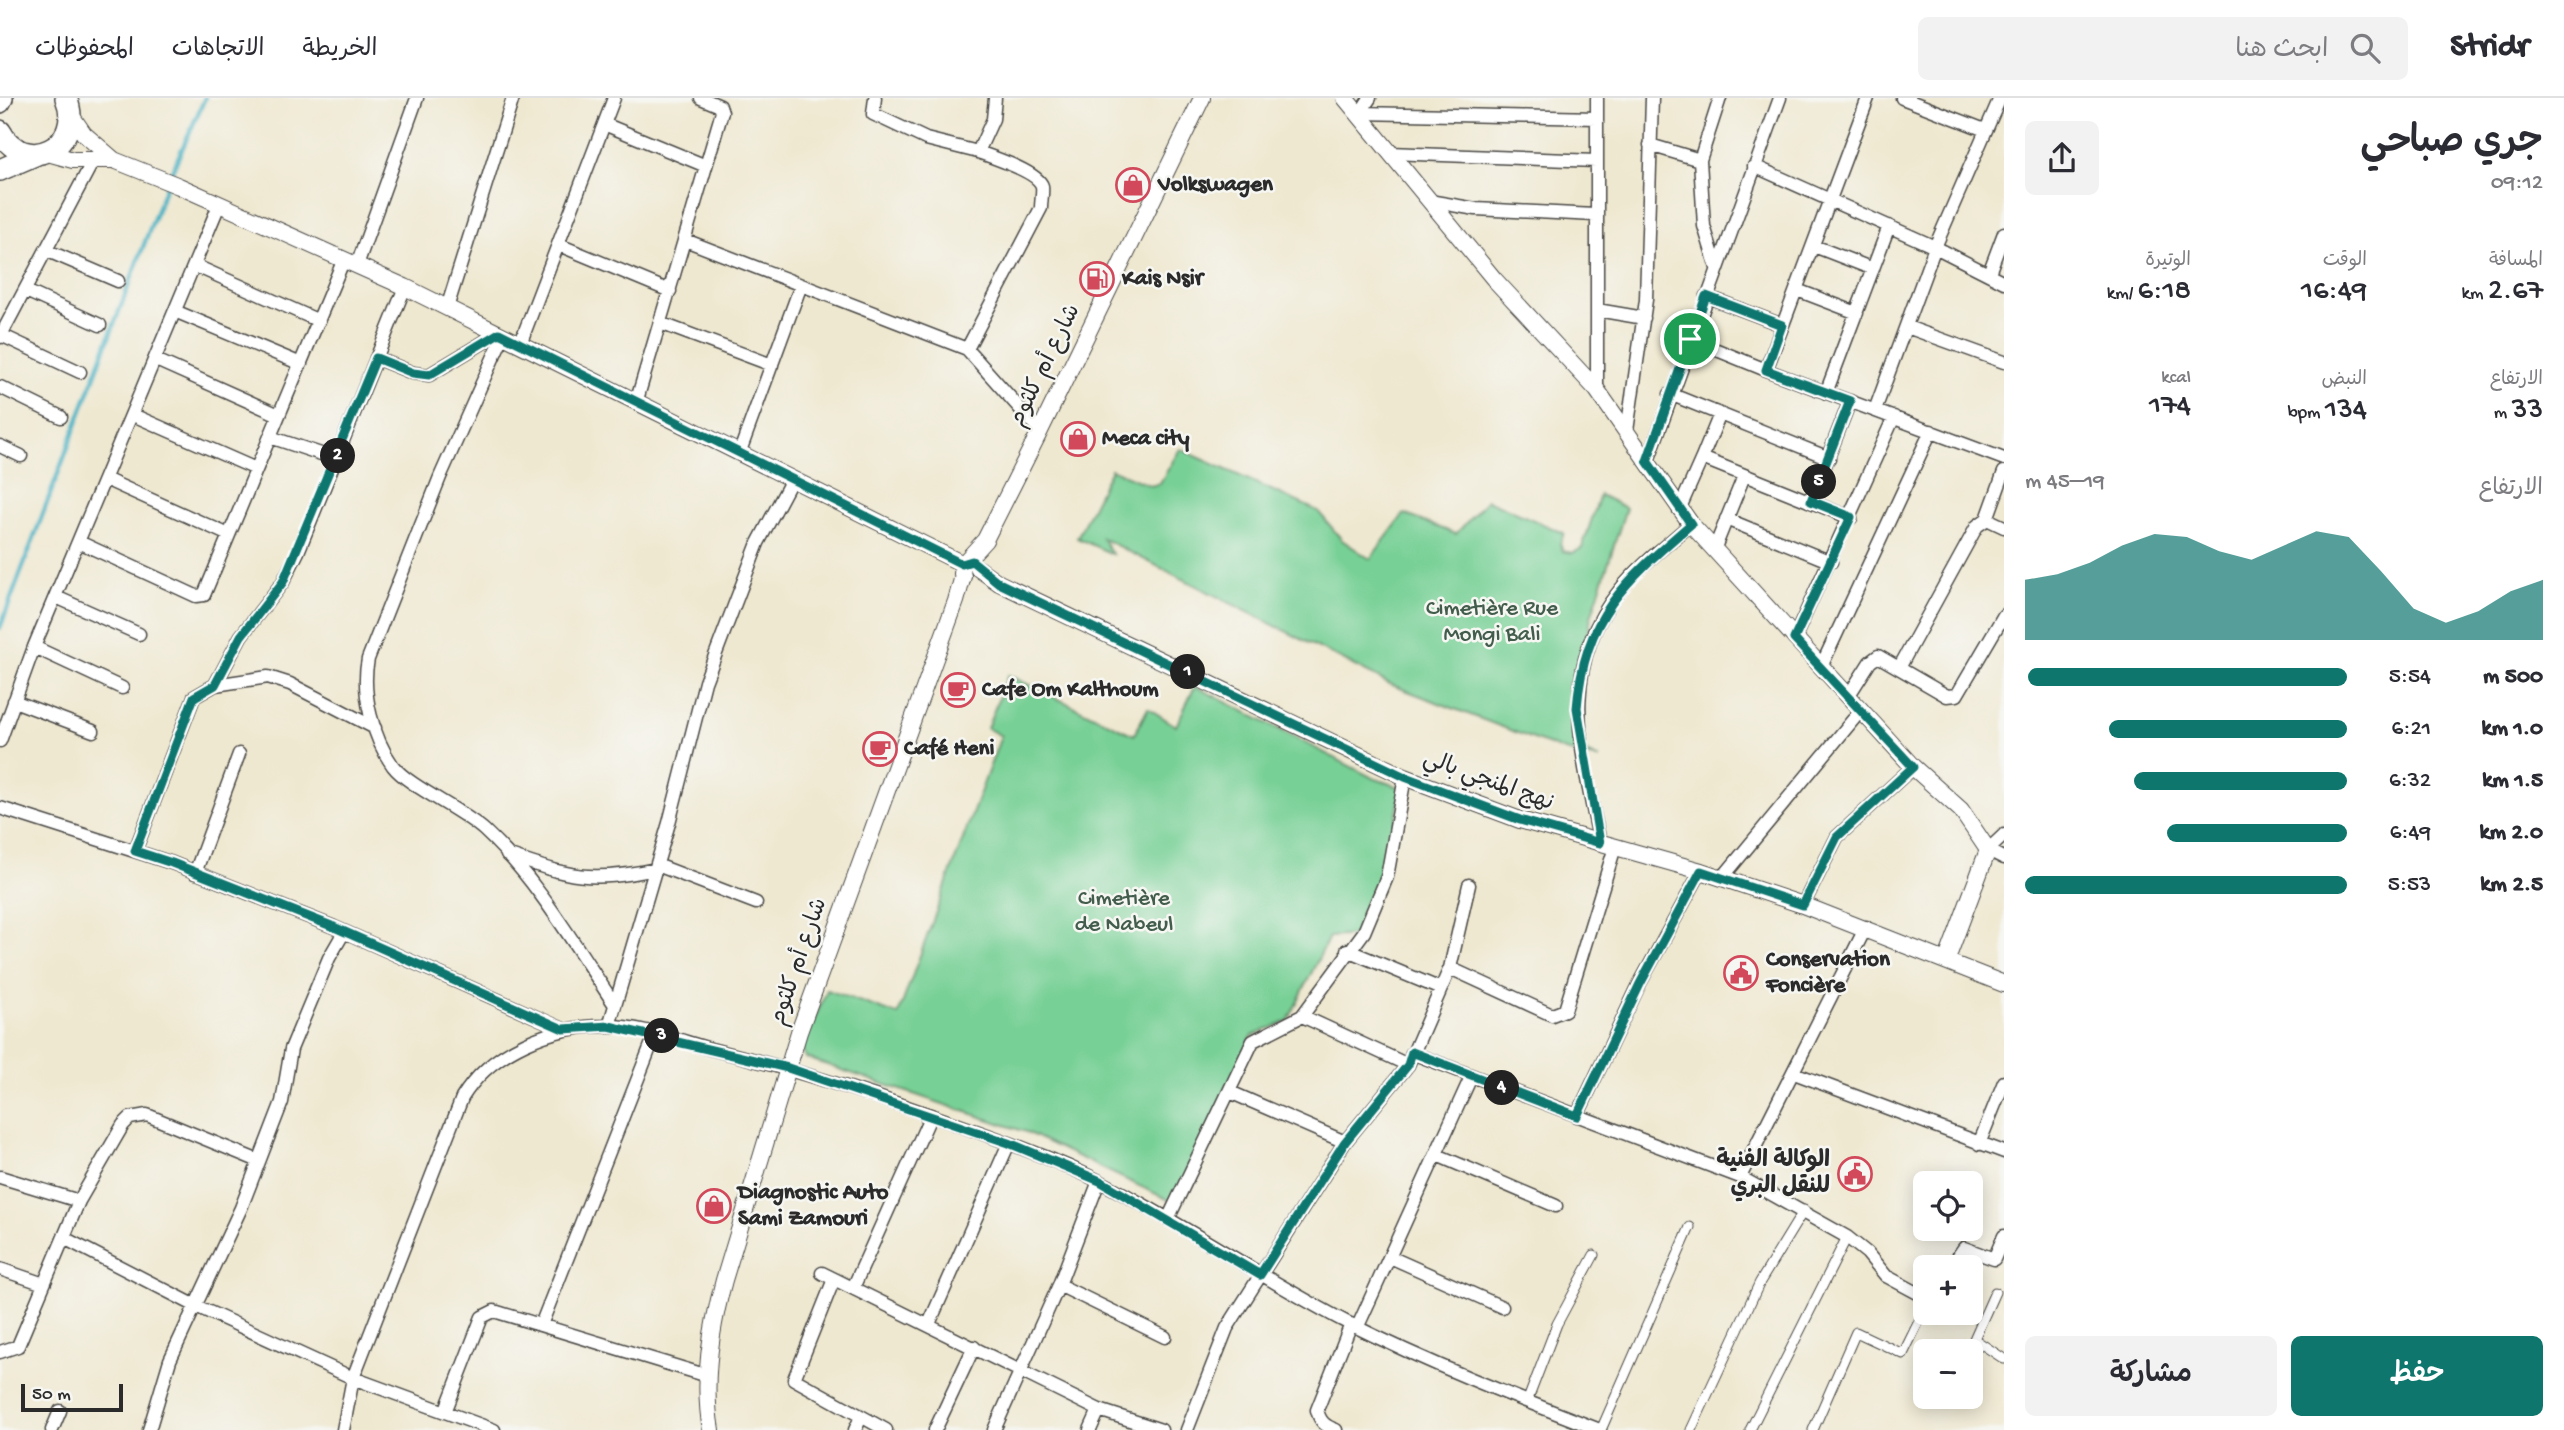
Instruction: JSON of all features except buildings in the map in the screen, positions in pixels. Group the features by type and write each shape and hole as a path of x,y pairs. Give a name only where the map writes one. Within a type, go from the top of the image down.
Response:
{"highway":[{"path":"0,170 41,153 64,138 72,105"},
{"path":"0,131 14,148 41,153"}],"street":[{"path":"79,542 200,597 206,591 319,321 351,262 417,98"},
{"path":"447,308 513,98"},
{"path":"520,344 614,98"},
{"path":"636,404 722,110 701,98"},
{"path":"875,98 873,114 926,139 978,152 1030,173 1042,187 1041,208 1030,232 967,349"},
{"path":"978,152 993,119 995,98"},
{"name":"شارع أم كلثوم","path":"711,1430 708,1376 713,1321 788,1068 894,765 956,601 1202,98"},
{"path":"1345,98 1494,279 1597,390 1691,524 1913,767 1961,810 1988,850 2004,858"},
{"path":"1360,113 1370,98"},
{"path":"1597,98 1597,390"},
{"path":"1627,431 1644,318 1652,98"},
{"path":"1717,268 1704,226 1700,160 1720,98"},
{"path":"1647,461 1780,98"},
{"path":"1766,370 1868,98"},
{"path":"1902,98 1922,102 1985,130"},
{"path":"1875,410 1935,247 2000,98"},
{"path":"72,105 85,134 114,160"},
{"path":"1360,113 1597,118"},
{"path":"604,124 706,166"},
{"path":"1650,145 1700,160"},
{"path":"41,153 73,160 114,160"},
{"path":"1391,153 1596,161"},
{"path":"80,372 1,336 94,159"},
{"name":"نهج المنجي بالي","path":"114,160 159,177 405,287 971,571 1405,777 1520,820 1723,877 1866,928 2004,984"},
{"path":"1754,166 1935,247 2004,282"},
{"path":"1429,201 1476,209 1595,215"},
{"path":"0,741 34,647 177,312 219,205"},
{"path":"1826,393 1889,226"},
{"path":"1990,273 2004,233"},
{"path":"685,240 967,349 1040,431"},
{"path":"559,245 670,291"},
{"path":"1814,246 1874,269"},
{"path":"48,251 118,281"},
{"path":"196,266 319,321"},
{"path":"739,454 801,285"},
{"path":"215,685 241,636 283,582 405,287"},
{"path":"1797,290 1857,313"},
{"path":"26,291 100,325"},
{"path":"1706,296 1782,325"},
{"path":"1597,310 1644,318"},
{"path":"177,312 302,364"},
{"path":"660,323 772,365"},
{"path":"1907,327 2004,362"},
{"path":"376,358 413,373 429,375 501,335"},
{"path":"501,335 440,477 368,659 365,676 374,728 393,765 402,775 454,806 484,830 507,855 615,1005"},
{"path":"1690,339 2004,459"},
{"path":"156,360 279,415"},
{"path":"0,387 61,416"},
{"path":"1670,394 1829,458"},
{"path":"1811,501 1850,401"},
{"path":"1679,510 1720,414"},
{"path":"133,415 256,468"},
{"path":"1794,639 1831,562 1894,417"},
{"path":"1821,667 1931,431"},
{"path":"270,437 336,458"},
{"path":"0,446 21,456"},
{"path":"1702,458 1851,517"},
{"path":"1899,668 1977,526 1987,519 2004,472"},
{"path":"1714,550 1744,476"},
{"path":"105,479 229,535"},
{"path":"609,1026 656,867 705,682 758,543 791,481"},
{"path":"1726,519 1831,562"},
{"path":"1987,519 2004,527"},
{"path":"1450,968 1552,1015 1560,1014 1569,997 1608,845 1577,708 1588,647 1600,618 1620,590 1691,524"},
{"path":"56,597 139,634"},
{"path":"1849,695 1873,657 1881,657 1947,696 1957,695 2004,616"},
{"path":"34,647 122,688"},
{"path":"135,851 194,697 215,685 268,677 290,684 374,728"},
{"path":"14,701 93,731"},
{"path":"1723,877 1862,709"},
{"path":"195,873 239,754"},
{"path":"1803,905 1837,837 1913,767"},
{"path":"1168,1219 1252,1041 1302,1016 1348,950 1364,932 1387,877 1405,777"},
{"path":"0,807 195,873 344,932 563,1029"},
{"path":"1947,959 1988,850 2004,835"},
{"path":"507,855 581,877 608,878 656,867 756,903"},
{"path":"1577,1116 1640,984 1701,871"},
{"path":"1186,1430 1227,1328 1345,1142 1410,1059 1450,968 1469,885"},
{"path":"1740,1177 1866,928"},
{"path":"149,1430 170,1360 241,1209 282,1102 291,1049 329,958 344,932"},
{"path":"1348,950 1440,989"},
{"path":"1302,1016 1410,1059 1472,1077 1740,1177 1804,1210 1847,1237 1867,1253 1886,1276 1913,1291"},
{"path":"343,1430 353,1378 470,1085 486,1068 510,1052 563,1029 609,1026 788,1068 1009,1143 1100,1181 1260,1275 1354,1325 1527,1402 1600,1430 1690,1227"},
{"path":"541,1325 655,1035"},
{"path":"1794,1073 2004,1152"},
{"path":"1336,1430 1326,1426 1317,1410 1354,1325 1390,1257 1472,1077"},
{"path":"1979,1144 2004,1082"},
{"path":"1230,1092 1345,1142"},
{"path":"2,1351 18,1346 79,1201 123,1125 138,1115 147,1115 259,1161"},
{"path":"853,1288 931,1115"},
{"path":"929,1324 1009,1143"},
{"path":"1437,1155 1556,1206"},
{"path":"0,1177 79,1201"},
{"path":"994,1430 1059,1285 1100,1181"},
{"path":"1691,1430 1760,1282 1804,1210"},
{"path":"1959,1255 1964,1248 1994,1259 2004,1236"},
{"path":"1750,1430 1847,1237"},
{"path":"64,1238 196,1306 353,1378 494,1430"},
{"path":"1527,1402 1557,1324 1594,1255"},
{"path":"1390,1257 1502,1307"},
{"path":"0,1269 44,1284"},
{"path":"886,1430 794,1379 828,1276 1099,1410 1161,1430"},
{"path":"1059,1285 1165,1338"},
{"path":"1995,1292 1974,1339 2004,1358"},
{"path":"445,1412 482,1317 494,1311 708,1376"},
{"path":"1813,1430 1856,1332 1903,1354 1917,1325"},
{"path":"935,1430 974,1347"},
{"path":"1090,1430 1099,1410"},
{"path":"51,1430 60,1412"},
{"path":"855,1430 860,1417"}],"green space":[{"name":"Cimetière Rue Mongi Bali","path":"1180,449 1318,511 1342,540 1370,559 1404,514 1456,534 1487,500 1564,533 1560,544 1563,551 1573,553 1582,548 1600,495 1626,508 1591,617 1573,700 1575,748 1599,759 1565,751 1392,685 1102,538 1112,554 1077,538 1111,469 1151,486 1160,483"},
{"name":"Cimetière de Nabeul","path":"1008,675 1134,735 1148,708 1176,726 1195,686 1373,778 1402,788 1381,889 1357,928 1359,935 1329,937 1288,1021 1252,1036 1175,1203 1026,1132 806,1058 802,1049 827,990 898,1015 1001,736 987,728"}],"waterway":[{"path":"169,178 205,98"},
{"path":"0,628 166,186"}],"place":[{"name":"Volkswagen","path":"1133,185"},
{"name":"Kais Nsir","path":"1097,279"},
{"name":"Meca city","path":"1078,439"},
{"name":"Cafe Om Kalthoum","path":"958,690"},
{"name":"Café Heni","path":"880,749"},
{"name":"Conservation Foncière","path":"1741,973"},
{"name":"الوكالة الفنية للنقل البري","path":"1855,1174"},
{"name":"Diagnostic Auto Sami Zamouri","path":"714,1206"}],"route":[{"path":"1706,296 1782,325 1766,370 1850,401 1811,501 1851,517 1794,639 1849,695 1913,767 1837,837 1803,905 1701,871 1640,984 1577,1116 1412,1052 1408,1065 1345,1142 1260,1275 1100,1181 1009,1143 788,1068 609,1026 563,1029 334,927 135,851 194,697 215,685 241,636 271,600 298,552 376,358 413,373 429,375 499,333 962,564 972,561 999,583 1405,777 1520,820 1600,843 1577,708 1578,690 1588,647 1600,618 1620,590 1648,561 1691,524 1647,461 1690,339 1706,296"}]}
